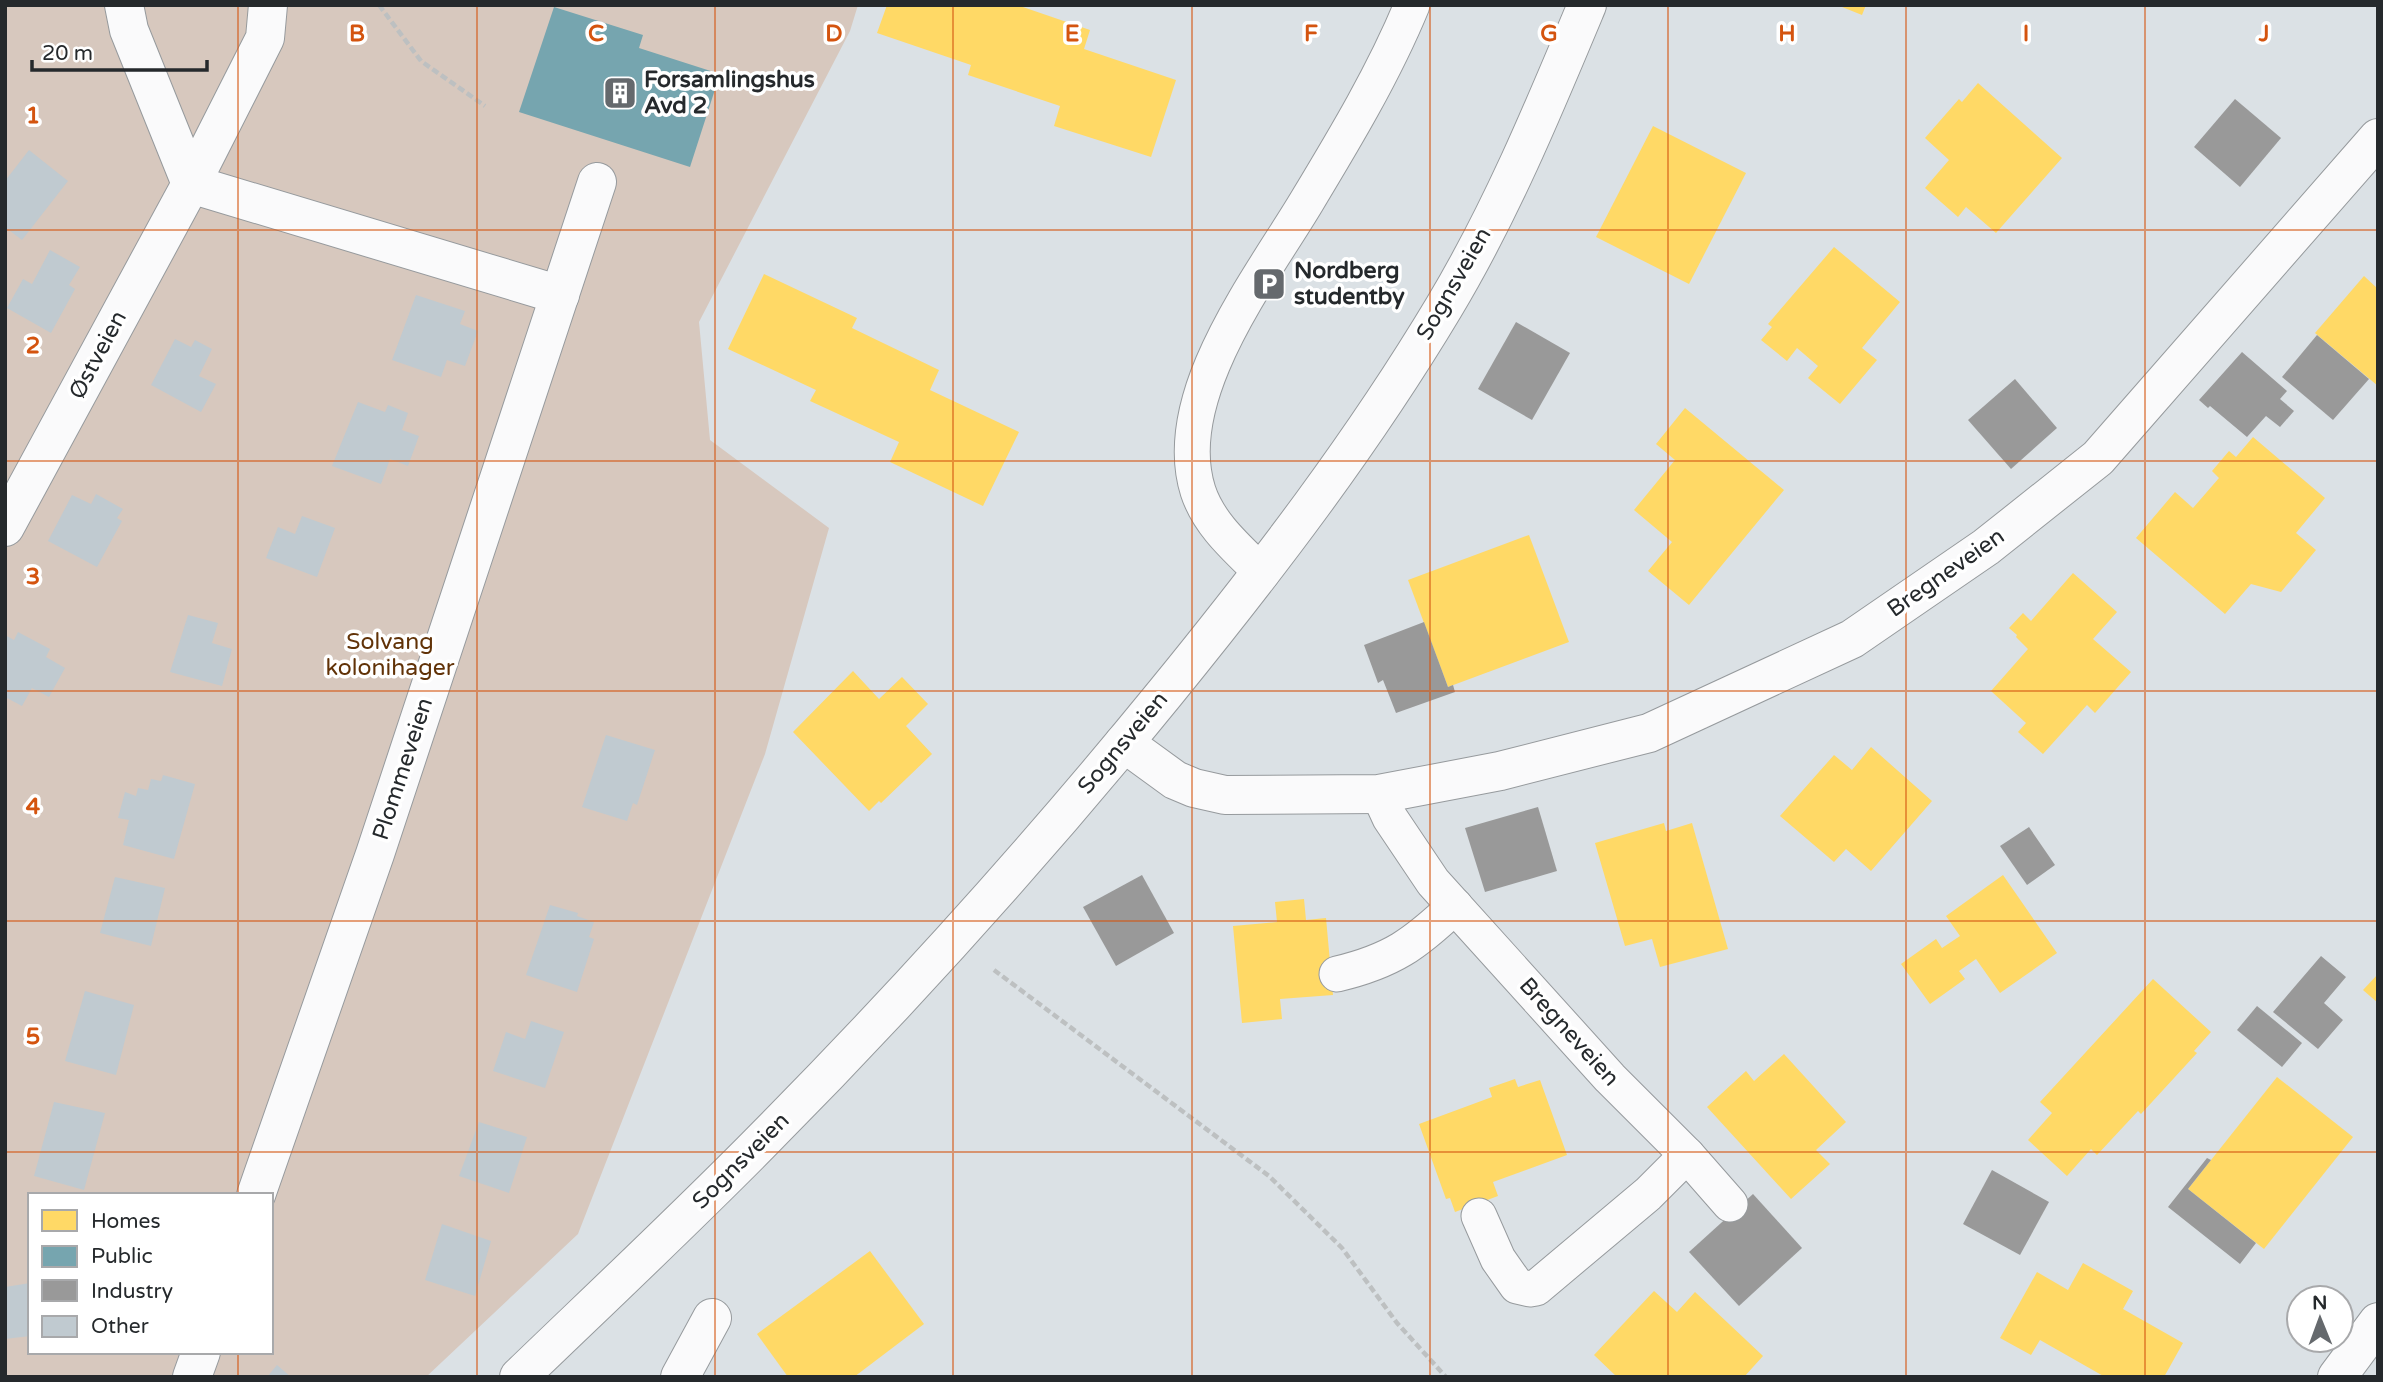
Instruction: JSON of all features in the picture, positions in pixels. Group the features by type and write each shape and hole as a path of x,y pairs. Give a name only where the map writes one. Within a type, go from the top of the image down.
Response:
{"street":[{"path":"124,5 129,30 191,184 560,295"},
{"name":"Østveien","path":"5,527 191,184 265,38 268,5"},
{"name":"Sognsveien","path":"519,1377 761,1142 977,912 1124,743 1262,573 1325,489 1444,306 1504,194 1546,104 1587,5"},
{"name":"Bregneveien","path":"1124,743 1175,780 1194,788 1225,795 1379,794 1500,771 1649,733 1852,639 1986,547 2098,458 2378,138"},
{"name":"Plommeveien","path":"257,1193 375,854 597,182"},
{"path":"680,1377 712,1318"},
{"path":"2337,1377 2378,1322"},
{"path":"192,1377 200,1354"}],"lane":[{"path":"1262,573 1216,526 1198,491 1192,450 1195,414 1220,344 1376,80 1396,44 1412,5"},
{"name":"Bregneveien","path":"1379,794 1390,818 1433,881 1610,1078 1687,1155 1730,1204"},
{"path":"1337,974 1369,967 1393,956 1433,926 1455,905"},
{"path":"1479,1216 1498,1259 1517,1286 1536,1288 1648,1194 1687,1155"}],"path":[{"path":"379,5 421,61 485,106"},
{"path":"995,970 1269,1176 1342,1248 1397,1323 1446,1377"}],"green space":[{"name":"Solvang kolonihager","path":"5,5 858,5 850,31 699,322 710,440 829,528 765,754 578,1234 426,1377 5,1377"}],"building: Homes":[{"path":"887,5 1017,5 1090,30 1084,49 1176,80 1151,157 1054,126 1060,106 968,75 971,65 877,33"},
{"path":"1837,5 1866,5 1862,15"},
{"path":"1978,83 2062,158 1996,233 1966,207 1958,217 1925,188 1949,160 1925,138 1959,99 1962,102"},
{"path":"1653,126 1746,173 1689,284 1596,237"},
{"path":"1834,247 1900,302 1862,348 1877,360 1840,404 1808,378 1818,366 1797,348 1787,361 1761,340 1772,327 1768,324"},
{"path":"764,274 857,318 852,328 939,370 930,390 1019,432 983,506 890,462 899,442 810,401 816,390 728,349"},
{"path":"2364,276 2378,289 2378,386 2315,333"},
{"path":"1685,408 1784,490 1689,605 1648,571 1672,542 1634,510 1675,460 1656,444"},
{"path":"2253,437 2325,498 2296,533 2316,550 2281,592 2251,584 2225,614 2136,538 2175,492 2193,508 2219,478 2212,471 2229,451 2236,457"},
{"path":"1529,535 1569,642 1448,687 1408,580"},
{"path":"2073,573 2117,612 2093,639 2131,672 2095,713 2087,705 2043,754 2018,732 2026,723 1991,691 2028,649 2009,628 2023,613 2031,621"},
{"path":"853,671 879,699 902,677 928,704 906,726 932,754 881,803 879,801 869,811 793,732"},
{"path":"1871,747 1932,801 1871,871 1846,849 1834,862 1780,816 1834,755 1852,770"},
{"path":"1664,823 1666,831 1692,823 1728,949 1660,967 1652,939 1625,946 1595,843"},
{"path":"2003,875 2057,953 2000,993 1976,959 1959,971 1965,979 1930,1004 1901,964 1936,939 1942,948 1960,936 1946,916"},
{"path":"1304,899 1306,920 1326,918 1333,995 1280,999 1282,1019 1242,1023 1233,926 1277,922 1275,902"},
{"path":"2378,974 2378,1003 2363,990"},
{"path":"2153,979 2211,1032 2194,1051 2197,1053 2141,1114 2138,1111 2097,1155 2091,1149 2067,1176 2028,1140 2052,1113 2040,1102"},
{"path":"1784,1054 1846,1122 1816,1150 1830,1164 1791,1199 1707,1107 1746,1071 1754,1081"},
{"path":"2277,1077 2353,1137 2264,1249 2188,1189"},
{"path":"1515,1079 1518,1087 1540,1080 1567,1155 1493,1182 1498,1196 1455,1212 1450,1198 1446,1199 1419,1124 1492,1097 1489,1088"},
{"path":"870,1251 924,1324 854,1377 788,1377 757,1334"},
{"path":"2083,1263 2133,1291 2123,1309 2183,1343 2164,1377 2105,1377 2040,1340 2031,1355 2000,1338 2037,1272 2068,1290"},
{"path":"1654,1291 1677,1312 1695,1292 1763,1356 1744,1377 1617,1377 1594,1355"}],"building: Public":[{"name":"Forsamlingshus Avd 2","path":"554,7 643,35 639,48 720,74 690,167 519,112"}],"building: Industry":[{"path":"2235,99 2281,138 2240,187 2194,147"},
{"path":"1516,322 1570,353 1532,420 1478,389"},
{"path":"2317,335 2369,379 2333,420 2282,377"},
{"path":"2242,352 2287,391 2280,399 2294,411 2280,427 2266,416 2247,437 2199,400"},
{"path":"2015,379 2057,428 2011,469 1968,420"},
{"path":"1424,622 1448,687 1453,685 1455,692 1396,713 1383,680 1378,683 1364,645"},
{"path":"1538,807 1557,871 1485,892 1465,828"},
{"path":"2029,827 2055,865 2027,885 2000,846"},
{"path":"1142,875 1174,933 1116,966 1083,907"},
{"path":"2321,956 2346,977 2324,1003 2343,1020 2318,1049 2273,1012"},
{"path":"2257,1006 2302,1043 2282,1067 2237,1030"},
{"path":"2207,1158 2211,1160 2188,1189 2256,1243 2240,1264 2168,1207"},
{"path":"1992,1170 2049,1202 2020,1255 1963,1224"},
{"path":"1753,1194 1802,1248 1739,1306 1689,1252"}],"building: Other":[{"path":"29,150 68,181 22,240 5,227 5,181"},
{"path":"50,250 80,267 69,285 75,289 51,333 7,308 23,279 32,284"},
{"path":"416,295 465,311 460,324 478,331 465,366 447,360 441,377 392,360"},
{"path":"175,339 191,347 195,340 212,349 199,376 216,384 201,412 151,385"},
{"path":"358,402 385,412 388,405 408,413 402,430 419,436 408,466 390,459 381,484 332,466"},
{"path":"96,494 123,509 117,518 122,521 97,567 48,541 72,495 91,504"},
{"path":"302,516 335,528 317,577 266,558 278,527 295,534"},
{"path":"188,615 218,623 212,643 232,649 222,686 170,672"},
{"path":"18,632 50,649 46,657 65,668 49,697 32,688 22,706 5,697 5,635 14,640"},
{"path":"606,735 655,750 637,805 633,803 627,821 582,807"},
{"path":"163,775 195,784 174,859 123,845 129,820 118,818 125,792 136,796 138,788 148,790 151,779 161,781"},
{"path":"115,877 165,888 151,946 100,933"},
{"path":"550,905 578,913 577,916 594,922 589,937 594,939 577,992 526,975"},
{"path":"85,991 134,1005 116,1075 65,1061"},
{"path":"531,1021 564,1032 545,1088 493,1071 506,1032 525,1039"},
{"path":"54,1102 105,1113 84,1190 34,1176"},
{"path":"479,1122 527,1137 509,1193 459,1176"},
{"path":"442,1224 491,1241 475,1296 425,1280"},
{"path":"28,1283 28,1336 5,1339 5,1287"},
{"path":"277,1365 291,1377 267,1377"}],"place":[{"name":"Forsamlingshus Avd 2","path":"620,93"},
{"name":"Nordberg studentby","path":"1269,284"}]}
